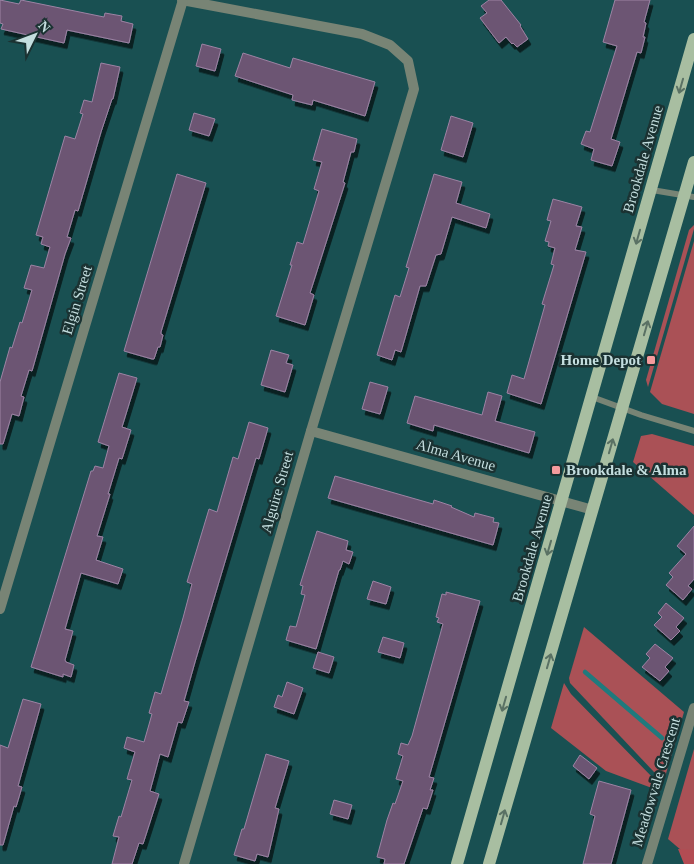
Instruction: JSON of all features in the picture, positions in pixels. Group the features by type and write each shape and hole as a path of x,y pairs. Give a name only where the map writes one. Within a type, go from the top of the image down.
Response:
{"main road":[{"name":"Brookdale Avenue","path":"458,864 694,39"},
{"path":"489,864 622,408 689,196 694,162"}],"street":[{"name":"Alguire Street","path":"182,0 362,34 390,44 408,61 414,88 311,430 184,864"},
{"name":"Elgin Street","path":"0,609 182,0"},
{"name":"Alma Avenue","path":"311,430 593,510"},
{"name":"Meadowvale Crescent","path":"648,864 694,708"}],"lane":[{"path":"652,190 689,196"},
{"path":"592,397 694,431"}],"shaded area":[{"path":"694,225 648,387 646,380 689,230"},
{"path":"694,241 694,414 662,404 650,392"},
{"path":"652,434 694,446 694,515 633,462 641,436"},
{"path":"584,627 684,712 665,777 654,772 570,683 569,678"},
{"path":"564,683 571,694 655,780 662,784 660,791 606,771 551,728"},
{"path":"694,749 694,861 668,839"},
{"path":"678,849 694,850 694,864 684,864"}],"building":[{"path":"0,0 19,4 21,0 104,17 105,13 122,16 121,21 133,24 129,43 67,30 64,43 1,29 3,24 0,23"},
{"path":"489,0 501,0 521,25 528,39 517,47 506,37 499,43 480,18 487,13 481,6"},
{"path":"615,0 650,0 644,22 646,23 643,37 645,37 641,53 637,52 611,139 620,142 612,166 591,160 594,149 581,144 586,131 590,132 617,46 603,42"},
{"path":"202,44 221,49 215,71 196,66"},
{"path":"243,53 290,68 293,58 375,82 365,116 313,100 312,105 292,100 293,95 235,76"},
{"path":"101,63 120,67 113,99 101,132 78,211 75,210 67,237 71,238 32,371 29,370 21,396 24,397 19,416 12,414 3,444 0,444 0,382 10,347 12,348 20,322 22,323 32,290 24,288 31,265 44,268 50,247 41,244 43,237 36,235 65,136 75,139 83,114 80,113 84,100 92,102"},
{"path":"194,113 215,119 209,136 189,130"},
{"path":"451,116 473,123 463,157 441,150"},
{"path":"322,129 357,139 354,152 351,152 343,182 345,183 310,293 314,295 305,325 276,316 297,242 303,244 319,191 314,189 322,162 313,160"},
{"path":"177,174 206,183 161,332 163,335 160,347 158,347 154,359 152,359 124,351"},
{"path":"434,174 462,182 456,203 490,214 486,228 452,217 441,254 436,255 426,286 420,286 401,352 395,350 392,360 377,355 395,295 400,297 409,268 406,267"},
{"path":"553,199 582,207 576,226 582,227 575,250 586,252 541,404 507,393 512,375 524,379 545,305 542,304 554,265 551,264 555,248 548,246 549,242 545,241 551,221 547,220"},
{"path":"271,350 289,355 286,363 293,365 285,392 261,385"},
{"path":"119,373 137,378 122,427 131,430 122,459 119,458 108,494 110,494 97,536 103,537 96,560 123,569 118,584 81,573 65,629 73,631 65,660 74,665 71,677 63,674 63,677 31,667 91,471 93,471 95,466 103,468 109,446 98,442"},
{"path":"370,382 388,387 380,414 362,409"},
{"path":"488,392 502,396 495,421 535,432 529,453 434,425 433,431 407,423 415,396 482,415"},
{"path":"249,422 268,428 259,459 256,458 195,662 184,701 189,702 182,723 178,722 168,757 160,754 150,791 159,794 143,844 139,843 132,864 112,864 119,837 113,836 132,780 127,779 135,752 124,748 127,737 144,742 152,714 149,713 155,692 161,694 183,618 192,584 187,582 209,509 217,512 233,457 238,459"},
{"path":"335,476 433,504 434,500 452,506 474,517 475,513 494,518 493,522 499,523 493,545 328,498"},
{"path":"694,526 694,579 688,586 692,589 683,600 666,585 673,577 669,573 686,554 677,546"},
{"path":"317,531 348,541 346,550 353,552 349,564 343,561 339,570 316,649 286,640 290,626 296,627 305,595 301,594 303,586 300,585"},
{"path":"373,581 391,587 386,604 367,599"},
{"path":"446,592 480,601 429,777 434,778 430,790 433,790 427,809 423,808 404,864 384,864 385,859 377,857 387,820 403,781 396,779 403,756 398,754 401,743 408,745 412,736 443,624 437,622 439,618 436,617 442,594 446,595"},
{"path":"666,603 684,618 676,627 680,631 671,640 654,625 662,617 658,613"},
{"path":"383,637 404,643 400,658 378,652"},
{"path":"655,644 673,658 665,667 669,671 660,681 642,667 650,658 646,654"},
{"path":"318,652 334,657 329,673 313,668"},
{"path":"287,682 303,688 294,714 274,707 278,695 282,697"},
{"path":"23,699 41,704 18,786 22,787 16,807 14,806 3,845 0,845 0,745 8,748"},
{"path":"266,754 289,761 275,808 279,809 268,857 257,854 255,861 234,855 242,829 244,829"},
{"path":"580,755 597,768 589,779 573,766"},
{"path":"599,781 631,790 611,864 583,864 595,816 590,814"},
{"path":"334,800 352,805 348,819 330,814"}],"waterway":[{"path":"585,672 662,738"}],"place":[{"name":"Home Depot","path":"651,360"},
{"name":"Brookdale & Alma","path":"556,470"}]}
